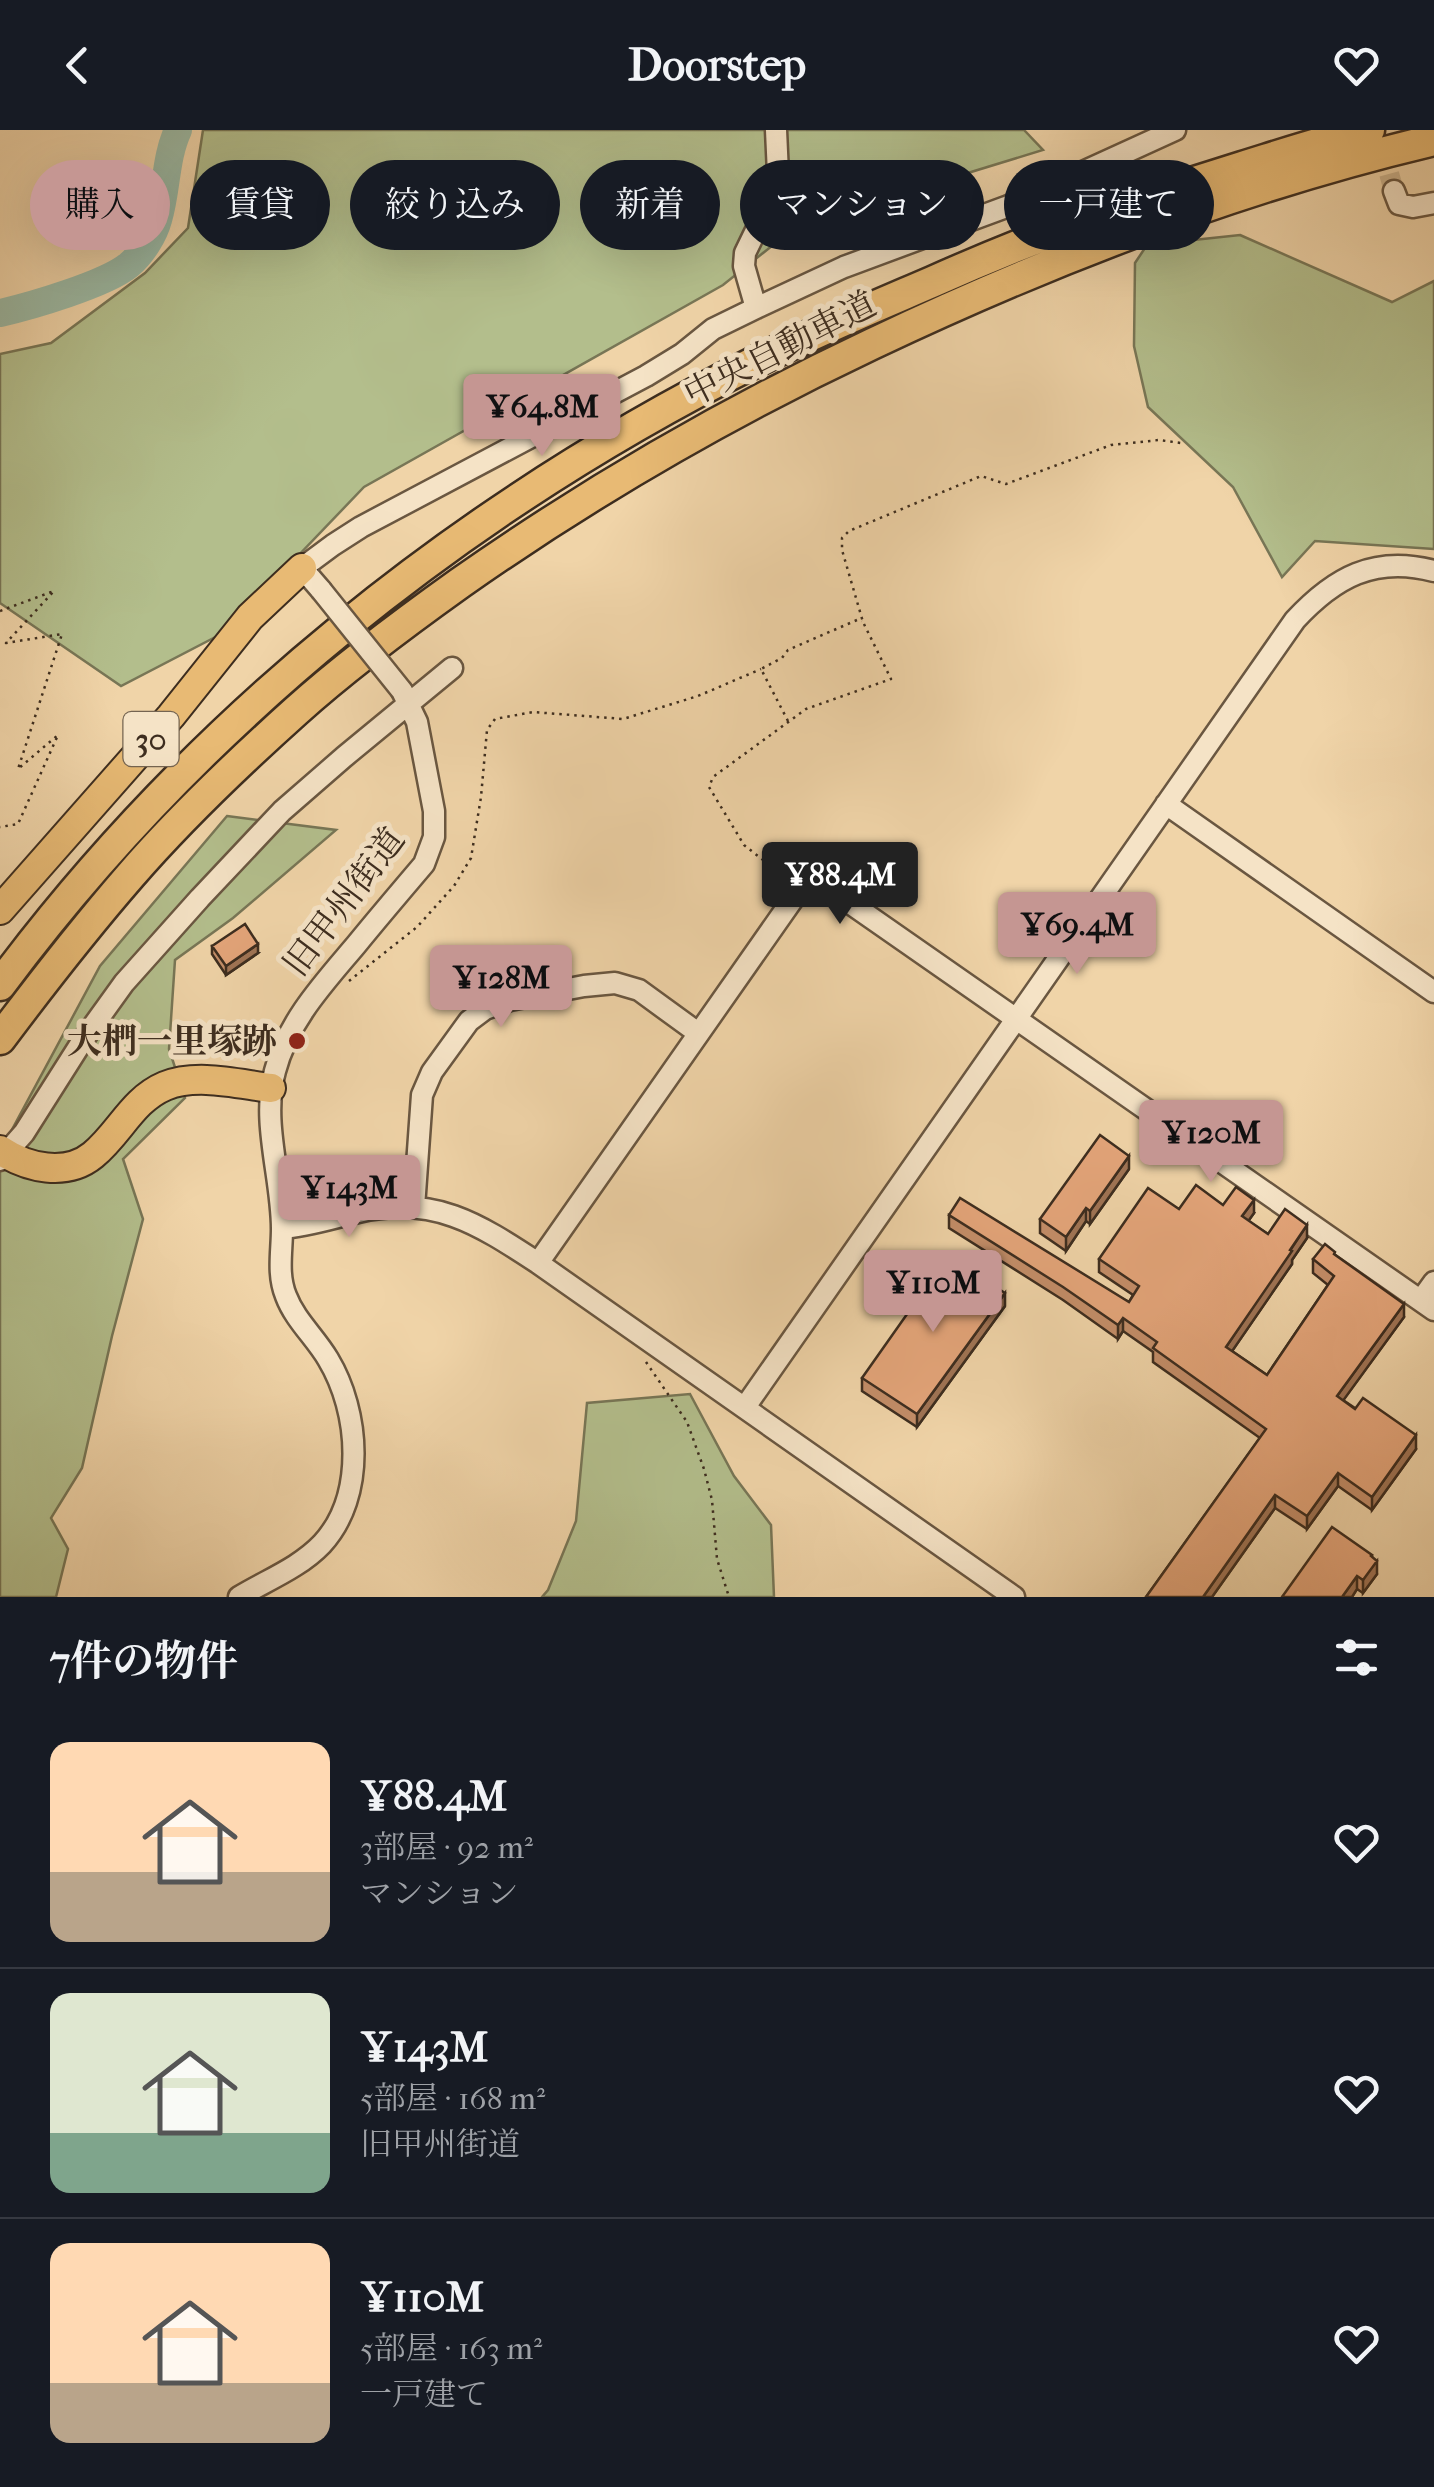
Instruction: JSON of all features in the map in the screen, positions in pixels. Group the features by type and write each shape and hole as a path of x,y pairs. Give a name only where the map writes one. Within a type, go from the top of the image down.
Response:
{"highway":[{"name":"中央自動車道","path":"0,985 106,852 214,741 340,630 541,484 759,360 1004,250 1158,192 1369,130"},
{"name":"中央自動車道","path":"0,1039 133,873 261,743 360,657 585,499 778,389 1015,278 1254,189 1434,140"}],"main road":[{"name":"30","path":"0,910 171,716 250,617 302,568"},
{"path":"2,1154 48,1168 83,1161 93,1155 145,1097 172,1084 200,1080 272,1088"}],"street":[{"path":"756,308 744,266 745,253 774,193 778,174 776,130"},
{"path":"302,568 361,527 646,376 713,330 756,308 844,267 1006,206 1175,130"},
{"path":"1394,191 1399,204 1412,207 1434,203"},
{"path":"745,1407 1294,620 1316,597 1343,578 1390,566 1434,571"},
{"name":"旧甲州街道","path":"240,1597 284,1573 321,1544 334,1526 351,1487 347,1406 328,1358 285,1295 269,1102 280,1054 299,1016 424,864 432,848 435,827 417,722 405,697 302,568"},
{"path":"2,1154 24,1133 82,1040 124,983 187,912 282,812 405,697 452,668"},
{"path":"1166,804 1434,992"},
{"path":"538,1263 800,889 811,882 824,885 1428,1305 1434,1282"},
{"path":"414,1207 422,1095 432,1072 469,1021 485,1009 510,1000 615,984 638,990 698,1032"},
{"path":"282,1228 384,1208 414,1207 474,1223 538,1263 1014,1597"}],"path":[{"path":"800,889 744,845 709,787 713,777 806,708 891,680 863,622 842,538 848,531 980,476 1006,484 1111,445 1158,440 1181,443"},
{"path":"0,611 54,591 6,643 62,634 18,768 58,735 18,824 0,827"},
{"path":"350,980 417,927 454,886 471,858 487,730 495,719 533,712 624,718 698,696 761,669 782,658 788,650 857,620 863,622"},
{"path":"761,669 788,722"},
{"path":"645,1361 693,1437 712,1500 718,1559 729,1597"}],"green space":[{"path":"203,130 1024,130 1043,150 984,168 984,160 740,160 740,250 767,250 723,285 364,487 225,632 121,686 0,603 0,354 51,343 170,250 188,228 190,215 190,250 330,250 330,160 198,160"},
{"path":"1240,235 1392,302 1434,281 1434,549 1315,541 1282,577 1233,487 1148,407 1134,346 1135,263 1144,250 1214,250 1214,238"},
{"path":"227,816 336,830 233,918 175,960 169,1049 185,1098 123,1159 143,1219 82,1468 51,1518 68,1549 56,1597 0,1597 0,1152 100,966"},
{"path":"690,1394 734,1476 771,1525 774,1597 542,1597 576,1521 587,1403"}],"building":[{"path":"245,924 258,944 226,966 212,946"},
{"path":"1100,1135 1129,1156 1066,1237 1040,1219"},
{"path":"1196,1185 1223,1205 1236,1187 1254,1200 1242,1216 1268,1234 1285,1209 1307,1225 1226,1347 1267,1375 1334,1276 1313,1259 1325,1244 1404,1304 1337,1396 1355,1409 1363,1398 1416,1435 1372,1497 1338,1473 1307,1516 1275,1495 1203,1597 1146,1597 1266,1429 1153,1348 1157,1342 1123,1318 1118,1325 949,1215 960,1198 1129,1302 1139,1286 1099,1259 1148,1188 1179,1209"},
{"path":"948,1256 1005,1293 917,1414 862,1378"},
{"path":"1332,1527 1377,1561 1363,1580 1357,1576 1342,1597 1282,1597"}],"waterway":[{"path":"0,313 86,287 134,261 156,226 178,130"}],"tunnel":[{"path":"1381,145 1394,191"}],"place":[{"name":"大椚一里塚跡","path":"297,1041"}]}
